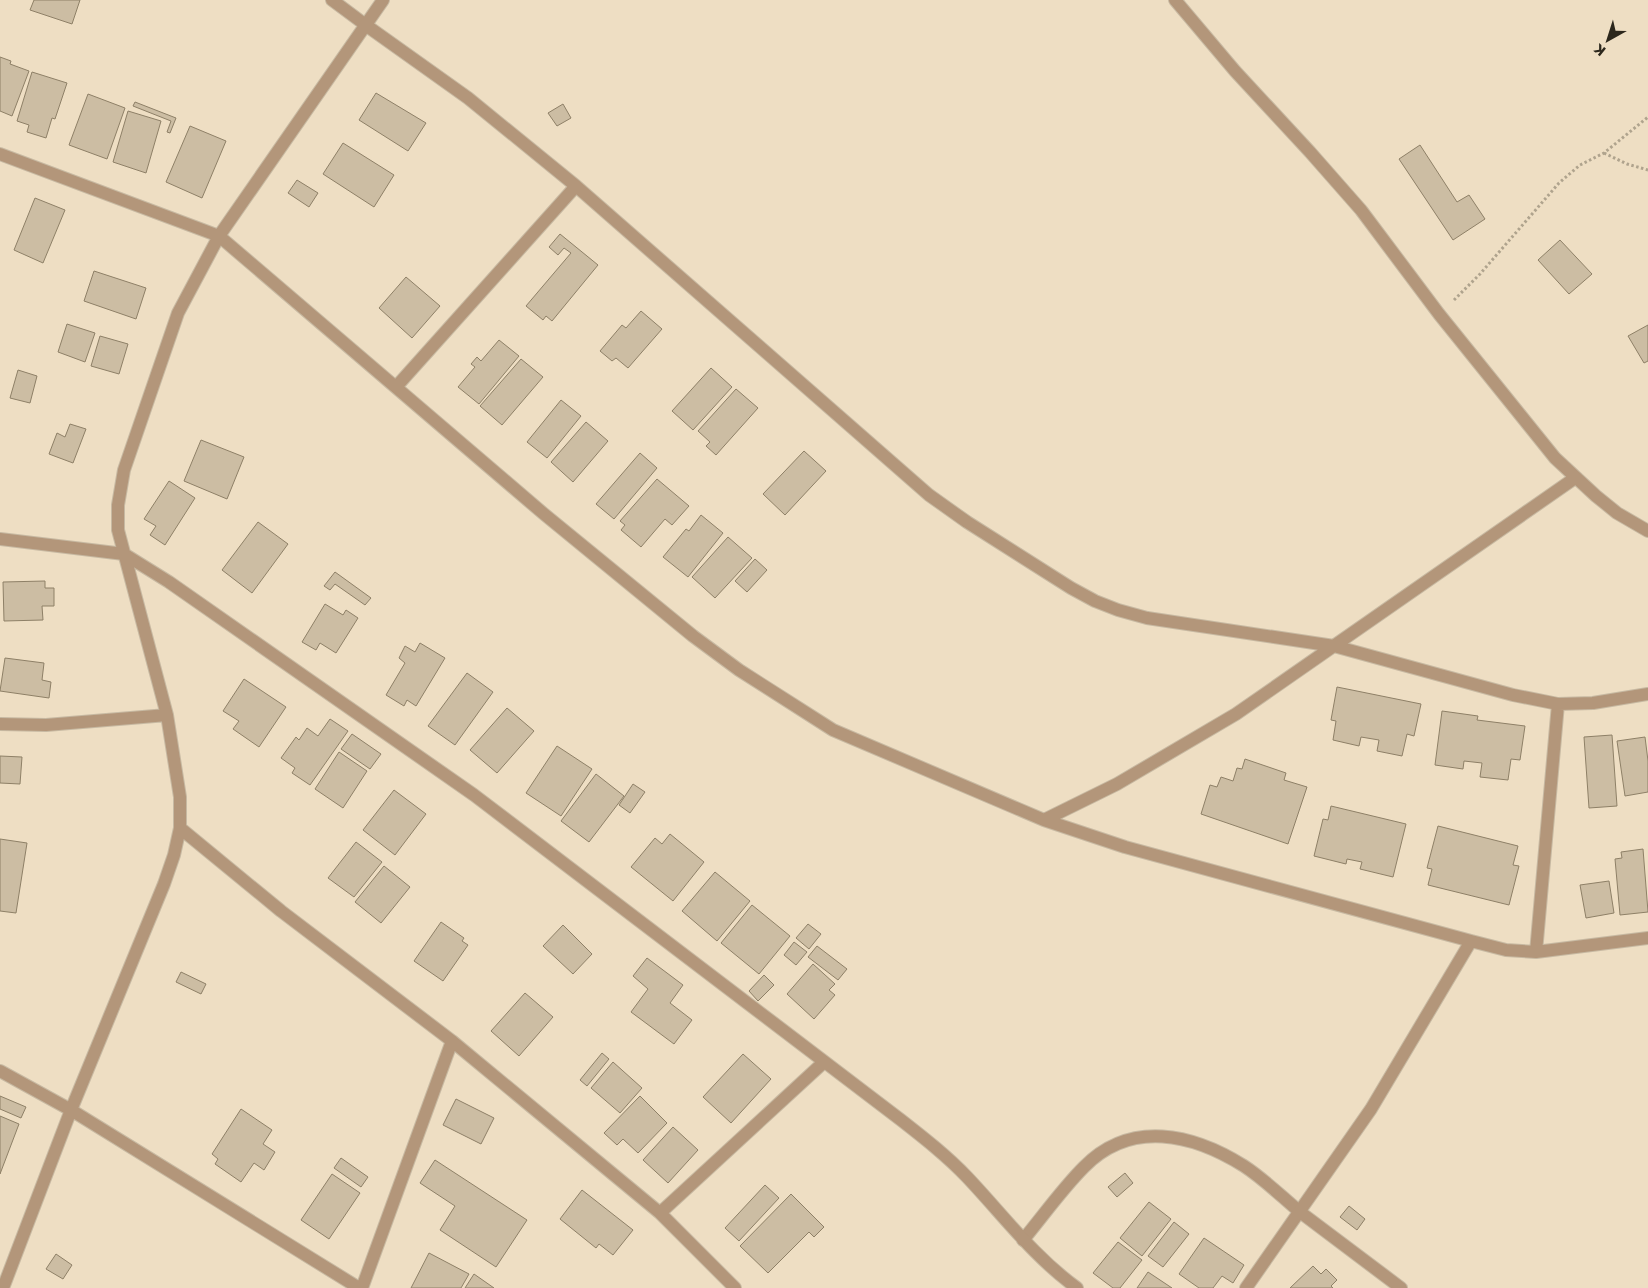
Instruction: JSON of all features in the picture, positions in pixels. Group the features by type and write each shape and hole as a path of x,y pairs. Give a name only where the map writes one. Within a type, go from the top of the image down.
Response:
{"street":[{"path":"332,0 468,98 576,186 929,495 967,522 1071,588 1095,601 1146,618 1334,646 1513,695 1558,704 1594,703 1648,694"},
{"path":"3,1288 71,1110 164,884 174,855 180,828 180,797 167,715 118,530 118,504 124,470 178,313 219,236 384,0"},
{"path":"1175,0 1235,71 1361,210 1439,314 1555,458 1575,478 1617,513 1648,531"},
{"path":"0,154 219,236 544,514 693,636 739,670 833,730 1044,820 1125,847 1506,950 1536,952 1648,938"},
{"path":"396,388 576,186"},
{"path":"1044,820 1117,784 1236,714 1575,478"},
{"path":"0,539 124,554 169,582 474,795 935,1147 966,1176 1045,1262 1077,1288"},
{"path":"1536,952 1558,704"},
{"path":"0,724 46,725 167,715"},
{"path":"180,828 281,911 452,1040 660,1213 734,1288"},
{"path":"1246,1288 1371,1110 1471,941"},
{"path":"0,1071 71,1110 361,1288 452,1040"},
{"path":"660,1213 824,1062"},
{"path":"1023,1240 1084,1166 1101,1152 1120,1142 1158,1135 1180,1139 1222,1153 1246,1167 1300,1212 1401,1288"}],"path":[{"path":"1439,314 1480,274 1559,183 1580,165 1604,153 1648,117"},
{"path":"1604,153 1627,164 1648,170"}],"building":[{"path":"34,0 80,0 72,24 30,10"},
{"path":"0,57 11,61 10,64 29,71 12,116 0,111"},
{"path":"32,72 67,83 55,119 52,118 46,138 27,132 29,125 17,121"},
{"path":"376,93 426,123 408,151 359,120"},
{"path":"88,94 125,108 107,159 69,145"},
{"path":"135,102 176,118 170,133 167,132 171,121 133,106"},
{"path":"563,104 571,118 557,126 548,113"},
{"path":"128,111 161,121 146,173 113,162"},
{"path":"190,126 226,141 202,198 166,182"},
{"path":"343,143 394,175 374,207 323,174"},
{"path":"1420,145 1457,202 1469,195 1485,219 1453,240 1399,159"},
{"path":"297,180 318,193 309,207 288,193"},
{"path":"35,198 65,210 43,263 14,250"},
{"path":"560,234 598,265 552,321 546,316 543,320 526,306 571,253 564,248 558,255 549,247"},
{"path":"1560,240 1592,274 1569,294 1538,260"},
{"path":"94,271 146,288 136,319 84,301"},
{"path":"406,277 440,306 412,338 379,308"},
{"path":"641,311 662,329 628,368 616,358 612,361 600,351 622,325 626,328"},
{"path":"67,324 95,333 85,362 58,352"},
{"path":"1648,325 1648,361 1644,363 1628,336"},
{"path":"100,336 128,344 119,374 91,366"},
{"path":"499,340 519,356 479,404 458,387 475,367 471,364 477,357 481,361"},
{"path":"521,359 543,377 502,425 480,406"},
{"path":"711,368 732,387 693,430 672,411"},
{"path":"18,370 37,376 30,403 10,398"},
{"path":"736,389 758,408 716,455 706,446 710,442 698,431"},
{"path":"561,400 581,416 547,458 527,442"},
{"path":"586,422 608,441 573,482 551,462"},
{"path":"70,424 86,429 73,463 49,454 57,433 65,437"},
{"path":"201,440 244,457 227,499 184,481"},
{"path":"804,451 826,471 785,515 763,494"},
{"path":"640,453 657,468 614,519 596,504"},
{"path":"657,479 689,506 672,525 665,519 641,547 621,530 625,525 620,521"},
{"path":"169,481 195,498 165,545 150,535 156,526 144,519"},
{"path":"701,515 723,533 688,577 663,557 686,529 689,531"},
{"path":"258,522 288,544 252,593 222,570"},
{"path":"728,537 752,558 715,598 692,577"},
{"path":"755,559 767,570 747,592 735,581"},
{"path":"335,572 371,598 365,605 335,584 330,590 324,586"},
{"path":"45,581 45,588 54,588 54,606 42,606 43,620 4,621 3,582"},
{"path":"325,604 343,615 346,610 358,618 336,653 320,643 316,650 302,642"},
{"path":"420,643 445,658 416,706 407,700 404,706 386,695 405,663 399,658 405,646 415,652"},
{"path":"5,658 44,663 42,680 51,682 49,698 0,691"},
{"path":"467,673 493,692 455,745 428,726"},
{"path":"244,679 286,707 259,747 233,729 239,721 223,711"},
{"path":"1337,687 1421,704 1414,736 1407,734 1402,756 1377,751 1379,740 1361,737 1359,746 1333,740 1336,721 1331,720"},
{"path":"507,708 534,731 497,773 470,750"},
{"path":"1442,711 1478,716 1477,720 1525,726 1520,760 1511,759 1508,780 1480,777 1482,763 1464,761 1463,769 1435,765"},
{"path":"330,719 348,731 310,785 292,773 295,768 281,758 296,737 299,740 307,728 318,736"},
{"path":"352,734 381,754 370,769 341,749"},
{"path":"1612,735 1617,806 1589,808 1584,737"},
{"path":"1645,737 1648,761 1648,792 1625,796 1617,741"},
{"path":"557,746 592,769 561,816 526,793"},
{"path":"339,752 367,771 343,808 315,789"},
{"path":"0,756 22,757 20,784 0,783"},
{"path":"1245,759 1286,773 1284,780 1307,787 1288,844 1201,814 1210,785 1217,787 1221,777 1233,781 1237,768 1242,769"},
{"path":"596,774 624,796 589,842 561,821"},
{"path":"633,784 645,792 630,813 619,805"},
{"path":"394,790 426,814 395,855 363,830"},
{"path":"1331,806 1406,824 1393,877 1360,869 1362,862 1347,859 1346,864 1314,856 1323,819 1328,820"},
{"path":"1438,826 1518,846 1513,865 1519,866 1509,905 1428,885 1432,869 1427,868"},
{"path":"670,834 704,862 673,901 631,867 655,838 662,844"},
{"path":"0,839 27,843 16,913 0,911"},
{"path":"356,842 382,862 354,897 328,878"},
{"path":"1643,849 1648,912 1620,915 1615,859 1622,858 1621,852"},
{"path":"384,866 410,887 381,923 355,902"},
{"path":"715,872 750,901 717,941 682,911"},
{"path":"1609,881 1614,913 1586,918 1580,885"},
{"path":"752,905 790,936 759,974 721,943"},
{"path":"441,922 464,938 462,941 468,945 443,981 414,961"},
{"path":"808,924 821,934 809,949 796,938"},
{"path":"563,925 592,954 573,974 543,946"},
{"path":"794,942 807,952 796,965 784,955"},
{"path":"817,946 847,969 838,980 808,957"},
{"path":"647,958 683,985 670,1003 692,1020 674,1044 631,1012 648,989 633,976"},
{"path":"813,964 835,984 829,990 835,995 814,1019 787,994"},
{"path":"181,972 206,984 201,994 176,982"},
{"path":"764,975 774,985 758,1001 749,991"},
{"path":"525,993 553,1017 519,1056 491,1031"},
{"path":"602,1053 609,1059 587,1086 580,1080"},
{"path":"743,1054 771,1079 731,1123 703,1097"},
{"path":"613,1062 642,1088 620,1113 591,1088"},
{"path":"0,1096 26,1107 21,1118 0,1109"},
{"path":"640,1096 667,1123 638,1153 623,1139 617,1145 604,1133"},
{"path":"456,1099 494,1118 481,1144 443,1125"},
{"path":"241,1109 272,1130 263,1144 275,1152 264,1170 254,1163 241,1182 215,1164 218,1159 212,1154"},
{"path":"0,1116 19,1124 0,1174"},
{"path":"673,1127 698,1150 668,1183 643,1160"},
{"path":"341,1158 368,1177 361,1187 334,1168"},
{"path":"435,1160 527,1220 496,1267 440,1230 455,1206 420,1183"},
{"path":"1125,1173 1133,1183 1117,1197 1108,1187"},
{"path":"332,1174 360,1193 329,1239 301,1220"},
{"path":"765,1185 779,1198 739,1241 725,1228"},
{"path":"582,1190 633,1230 613,1255 599,1244 596,1248 560,1219"},
{"path":"791,1194 824,1227 814,1237 809,1232 768,1273 740,1246"},
{"path":"1149,1202 1171,1219 1142,1256 1120,1238"},
{"path":"1349,1206 1365,1219 1357,1230 1340,1217"},
{"path":"1174,1222 1189,1234 1163,1267 1148,1256"},
{"path":"1204,1238 1244,1265 1233,1283 1222,1276 1213,1288 1199,1288 1179,1274"},
{"path":"1118,1242 1142,1260 1120,1288 1113,1288 1093,1273"},
{"path":"429,1253 469,1274 461,1288 411,1288"},
{"path":"56,1254 72,1265 63,1279 46,1269"},
{"path":"1313,1266 1321,1274 1326,1269 1337,1280 1331,1286 1333,1288 1290,1288"},
{"path":"1148,1272 1172,1288 1137,1288"},
{"path":"474,1274 494,1288 465,1288"}]}
